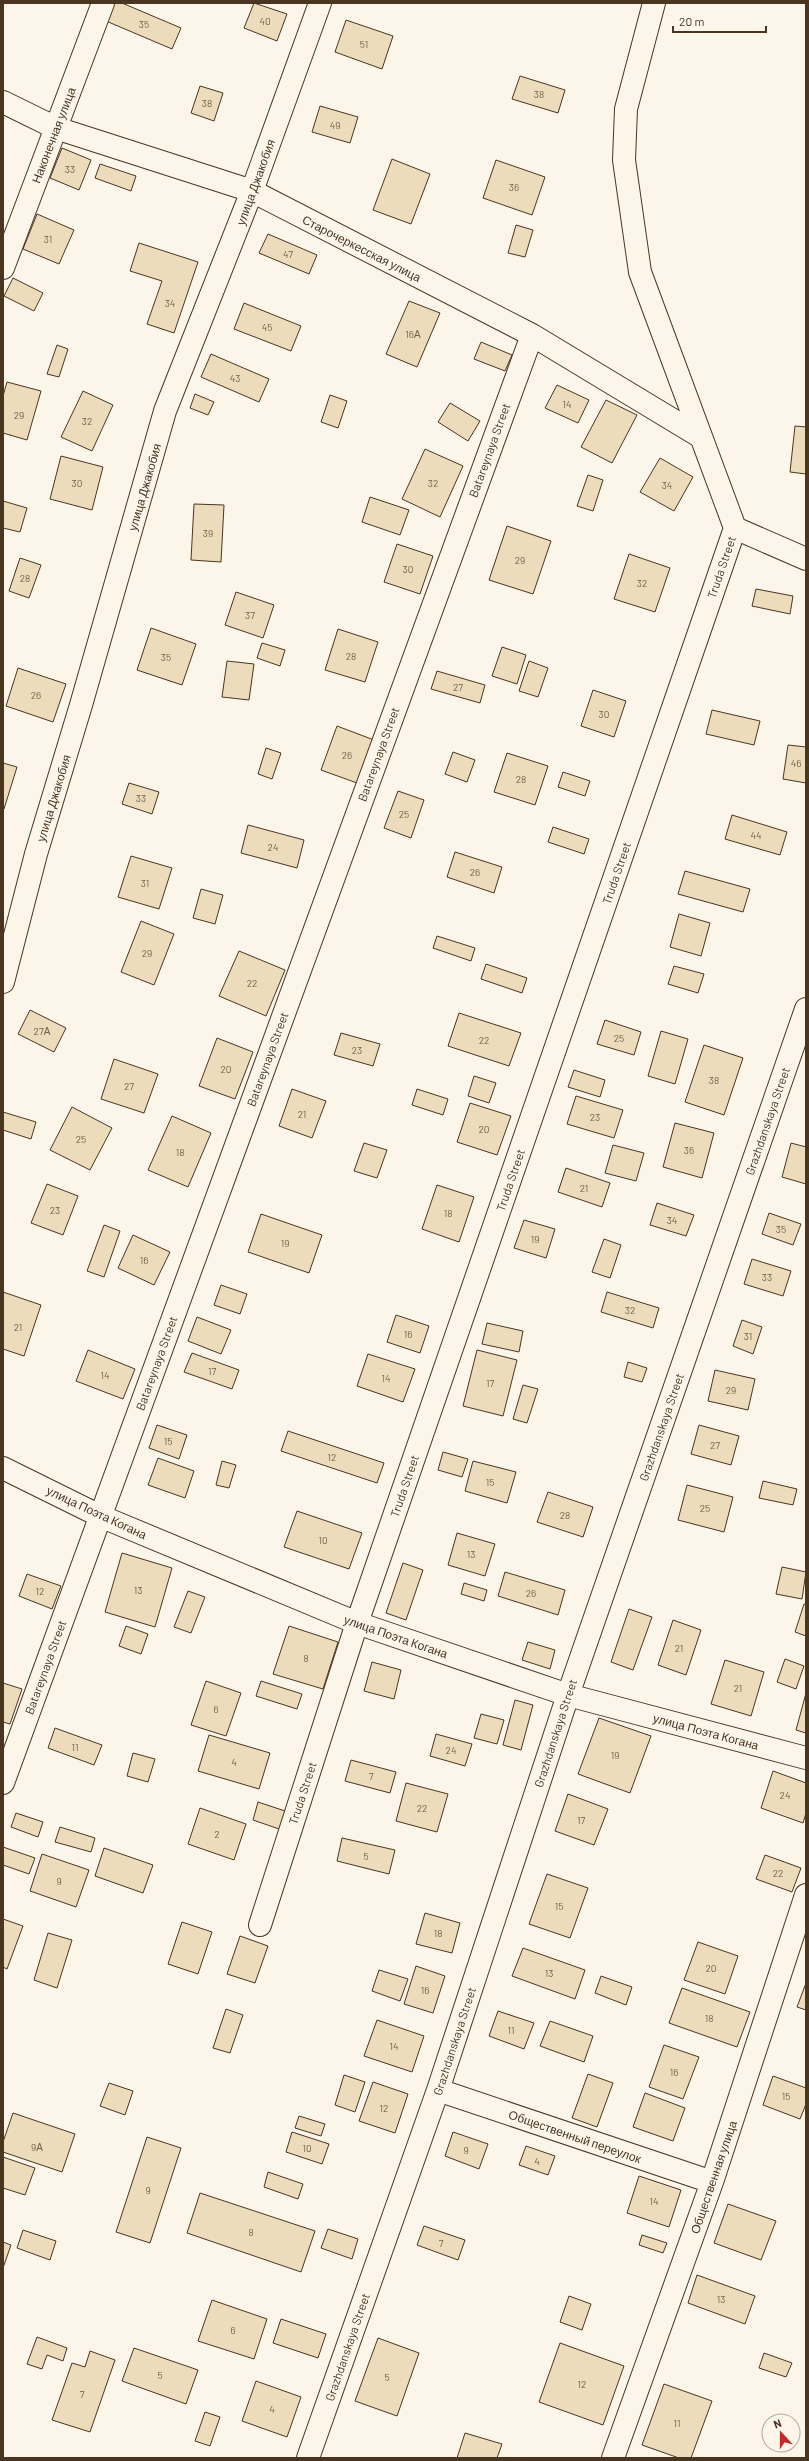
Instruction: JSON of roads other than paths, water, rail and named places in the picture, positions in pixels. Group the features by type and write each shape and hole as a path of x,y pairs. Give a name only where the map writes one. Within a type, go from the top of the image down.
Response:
{"street":[{"name":"Наконечная улица","path":"3,268 103,3"},
{"name":"улица Джакобия","path":"3,982 36,854 81,705 165,411 252,191 320,3"},
{"path":"654,3 626,109 624,160 640,272 701,437"},
{"name":"Старочеркесская улица","path":"3,102 56,128 252,191 532,335 701,437"},
{"name":"Batareynaya Street","path":"3,1783 532,335"},
{"name":"Truda Street","path":"260,1925 357,1623 735,528 701,437"},
{"path":"735,528 806,559"},
{"name":"Grazhdanskaya Street","path":"308,2458 438,2090 568,1695 806,1009"},
{"name":"улица Поэта Когана","path":"3,1468 100,1516 357,1623 568,1695 806,1758"},
{"name":"Общественная улица","path":"614,2458 712,2182 806,1895"},
{"name":"Общественный переулок","path":"438,2090 712,2182"}]}
